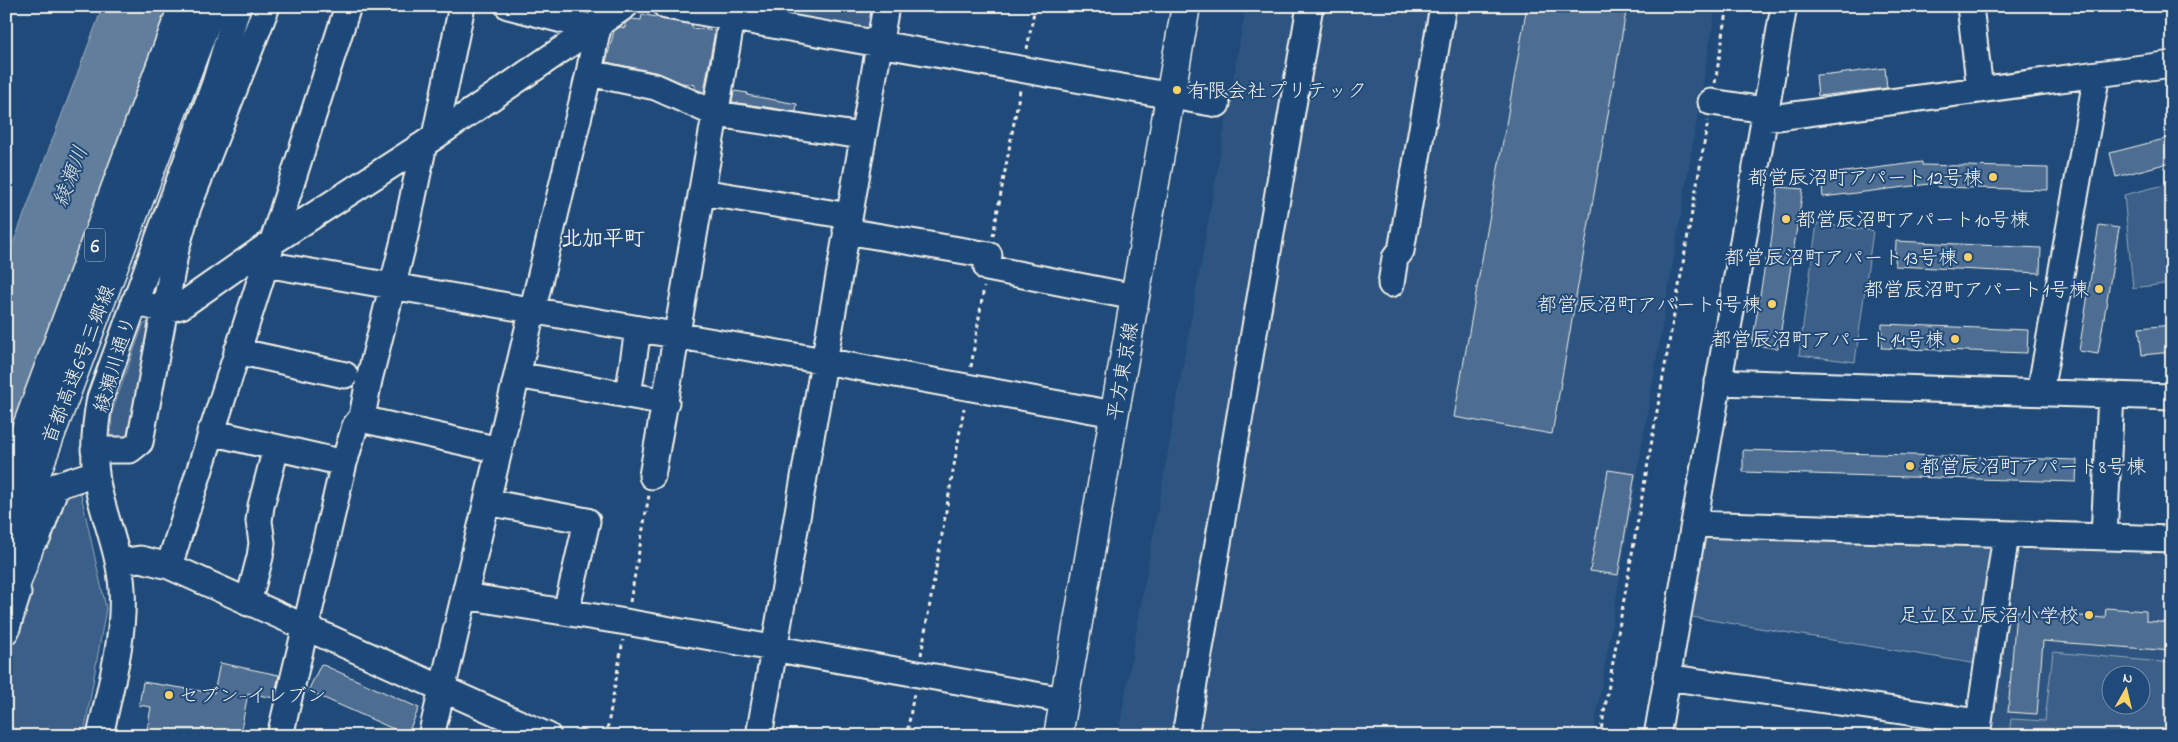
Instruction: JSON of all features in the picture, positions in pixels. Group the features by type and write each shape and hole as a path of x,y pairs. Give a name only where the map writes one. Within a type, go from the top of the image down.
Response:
{"main road":[{"name":"首都高速6号三郷線","path":"6,484 183,6"},
{"name":"首都高速6号三郷線","path":"6,553 212,6"},
{"name":"平方東京線","path":"1058,736 1186,6"},
{"path":"6,612 118,295 133,220"}],"street":[{"name":"綾瀬川通り","path":"100,736 121,629 122,588 119,562 95,462 100,398 215,83 238,6"},
{"path":"6,631 20,585 56,486 95,462 118,452 130,450 140,442 176,249 188,207 267,6"},
{"path":"169,566 210,432 348,6"},
{"path":"366,419 369,380 462,6"},
{"path":"508,6 599,19"},
{"path":"134,302 166,310 181,306 268,254 599,19 625,6"},
{"path":"666,6 1217,104"},
{"path":"759,736 886,6"},
{"path":"1184,736 1310,6"},
{"path":"1391,284 1395,258 1401,251 1443,6"},
{"path":"1657,736 1694,524 1722,382 1784,6"},
{"path":"1970,6 1980,90"},
{"path":"652,476 732,18"},
{"path":"431,736 588,73 599,19"},
{"path":"1711,102 1767,116 2172,64"},
{"path":"588,73 656,87 716,114 862,136"},
{"path":"2040,392 2097,74"},
{"path":"702,192 847,223 988,262 1135,297"},
{"path":"268,254 393,286 1114,414"},
{"path":"628,395 638,330"},
{"path":"237,351 345,375"},
{"path":"517,375 666,402"},
{"path":"1722,382 2172,397"},
{"path":"2104,536 2110,395"},
{"path":"280,736 332,521 330,517 341,462 354,426 366,419 499,450"},
{"path":"210,432 341,462"},
{"path":"248,603 262,543 258,521 276,448"},
{"path":"487,502 587,521 566,612"},
{"path":"1694,524 2172,539"},
{"path":"1666,677 1978,729 2006,534"},
{"path":"119,562 140,559 169,566 548,736"},
{"path":"465,596 566,612 1064,700"}],"path":[{"path":"1600,736 1728,6"}],"shaded area":[{"path":"794,6 874,6 869,31 792,17"},
{"path":"1246,6 1716,6 1593,736 1118,736"},
{"path":"2172,183 2172,283 2133,288 2124,195"},
{"path":"1817,223 1873,231 1855,362 1799,355"},
{"path":"151,320 135,434 117,446 111,436 112,412 143,325"},
{"path":"80,490 106,608 84,734 81,736 34,736 6,725 6,661 58,497"},
{"path":"1701,535 1711,538 1993,547 1978,664 1686,616"},
{"name":"足立区立辰沼小学校","path":"2022,548 2172,554 2172,736 1989,736 2015,556"},
{"path":"2053,652 2172,663 2172,736 2009,736 2011,719 2045,721"}],"water":[{"name":"綾瀬川","path":"103,6 170,6 6,447 6,262"}],"building":[{"path":"1527,6 1627,6 1552,434 1454,417"},
{"path":"642,14 692,25 692,28 715,31 704,92 695,89 695,85 682,83 659,73 606,62 614,31 620,27 625,28 625,23 631,19 641,20"},
{"path":"1885,68 1887,88 1818,96 1816,75"},
{"path":"734,91 797,104 796,112 732,102"},
{"path":"2172,137 2172,162 2116,177 2110,153"},
{"path":"1922,162 1922,165 2048,168 2048,190 1938,187 1938,183 1823,197 1821,175"},
{"path":"1778,187 1803,189 1778,349 1752,344 1766,259 1769,259"},
{"name":"都営辰沼町アパート1号棟","path":"2099,225 2119,228 2098,354 2079,351"},
{"name":"都営辰沼町アパート13号棟","path":"1896,241 2041,248 2040,273 1895,266"},
{"name":"都営辰沼町アパート14号棟","path":"1882,324 2028,330 2027,353 1881,348"},
{"path":"2172,325 2172,352 2142,355 2139,328"},
{"name":"都営辰沼町アパート8号棟","path":"1743,450 2077,460 2076,482 1743,472"},
{"path":"1608,470 1635,474 1618,575 1590,571"},
{"path":"2106,608 2146,611 2146,621 2172,623 2172,651 2043,641 2037,714 2008,712 2016,611 2105,618"},
{"path":"220,663 279,675 274,698 248,693 240,736 146,736 151,707 139,705 143,682 214,693"},
{"path":"321,664 419,708 407,735 308,691"}],"place":[{"name":"有限会社プリテック","path":"1177,90"},
{"name":"都営辰沼町アパート12号棟","path":"1993,177"},
{"name":"都営辰沼町アパート10号棟","path":"1786,219"},
{"name":"都営辰沼町アパート13号棟","path":"1968,257"},
{"name":"都営辰沼町アパート1号棟","path":"2099,289"},
{"name":"都営辰沼町アパート9号棟","path":"1772,304"},
{"name":"都営辰沼町アパート14号棟","path":"1955,339"},
{"name":"都営辰沼町アパート8号棟","path":"1910,466"},
{"name":"足立区立辰沼小学校","path":"2089,615"},
{"name":"セブン-イレブン","path":"169,695"}],"district":[{"name":"北加平町","path":"603,238"}]}
